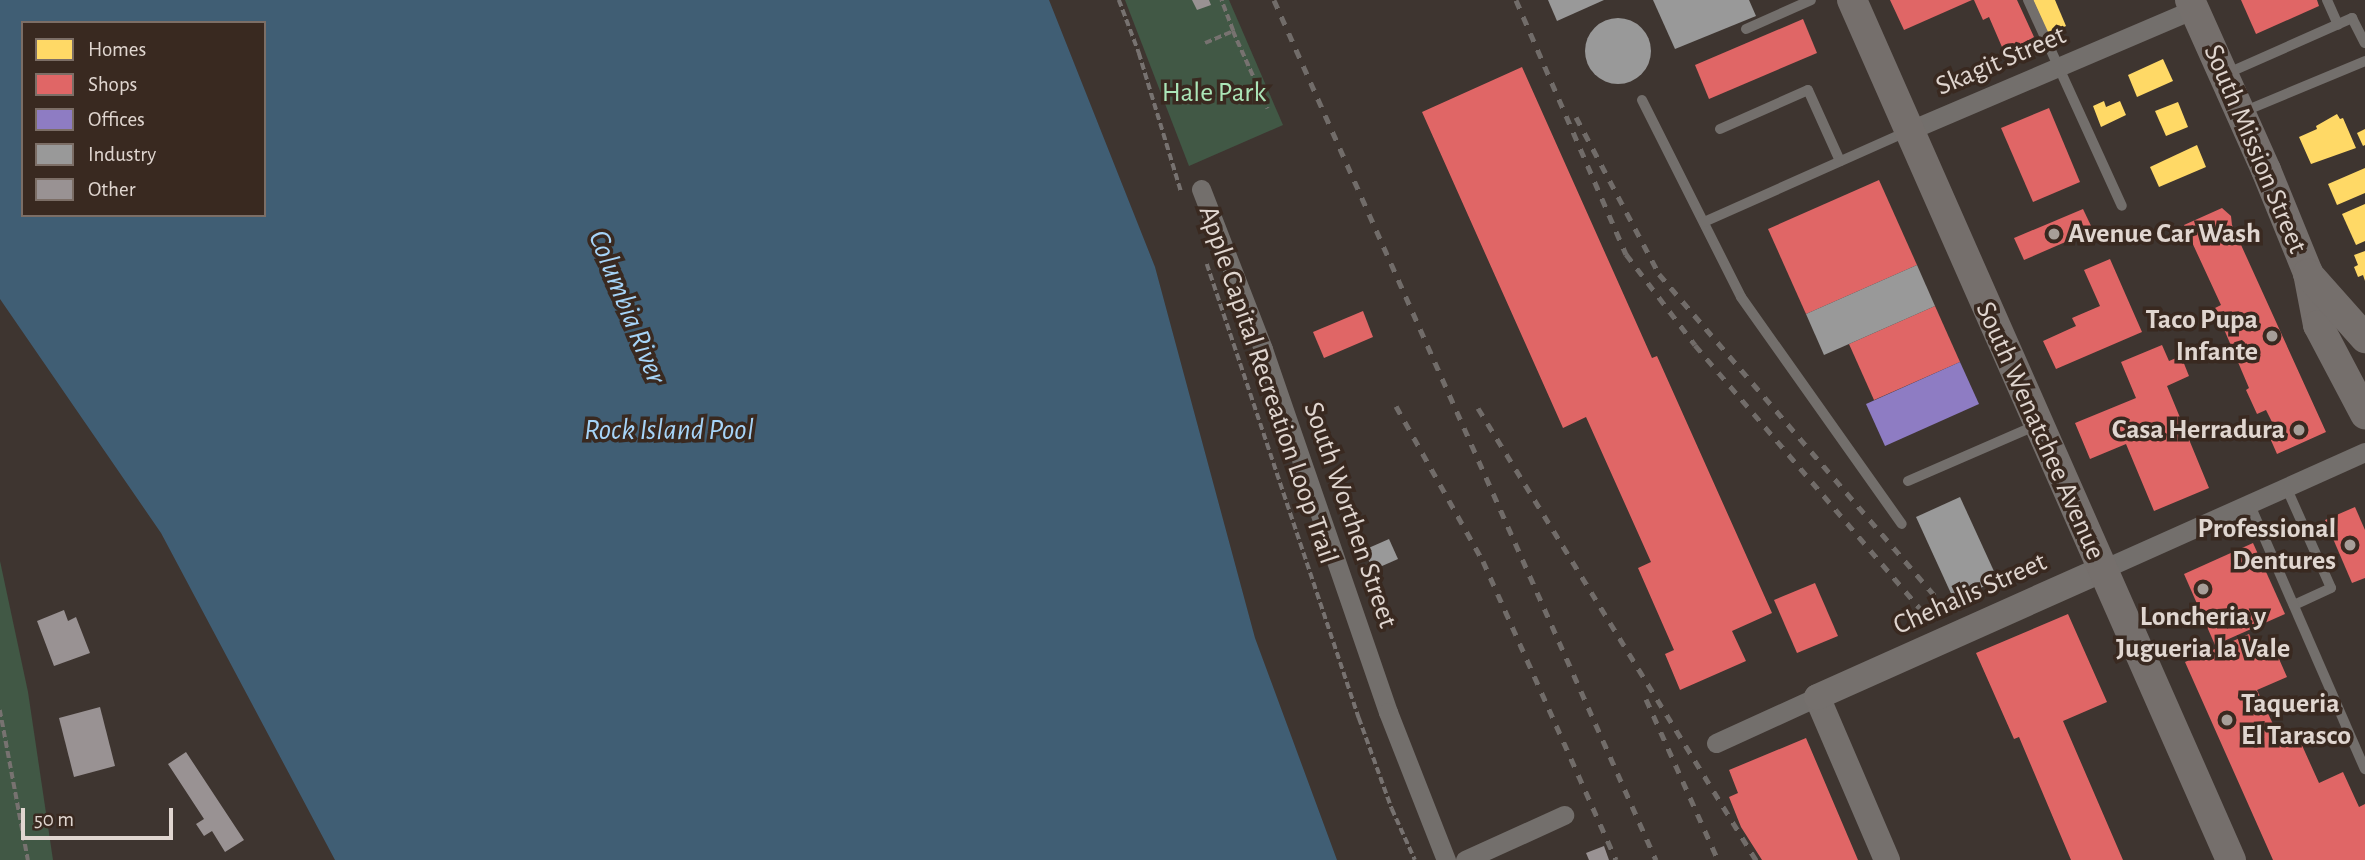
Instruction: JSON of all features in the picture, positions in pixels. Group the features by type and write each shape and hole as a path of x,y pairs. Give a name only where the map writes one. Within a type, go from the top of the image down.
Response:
{"main road":[{"name":"South Wenatchee Avenue","path":"1852,0 2037,425 2231,860"},
{"name":"South Mission Street","path":"2192,4 2308,273 2318,325 2365,414"},
{"path":"2308,273 2365,338"}],"street":[{"name":"Skagit Street","path":"1908,131 2059,66 2192,4"},
{"name":"South Worthen Street","path":"1201,189 1263,349 1388,712 1446,860"},
{"name":"Chehalis Street","path":"1716,743 2365,452"},
{"path":"1817,697 1887,860"},
{"path":"1465,860 1564,815"}],"lane":[{"path":"1778,0 1784,12"},
{"path":"1746,29 1811,0"},
{"path":"2028,0 2122,206"},
{"path":"2327,0 2338,24"},
{"path":"2224,75 2352,18 2365,43"},
{"path":"2241,113 2365,61"},
{"path":"1720,129 1808,90 1840,161"},
{"path":"1642,100 1741,297 1902,524"},
{"path":"1704,222 1908,131"},
{"path":"1908,481 2037,425"},
{"path":"2287,488 2331,588 2294,605"},
{"path":"2250,505 2365,769"}],"path":[{"name":"Apple Capital Recreation Loop Trail","path":"1119,0 1139,53 1185,201"},
{"path":"1221,0 1268,109"},
{"path":"1205,43 1233,31"},
{"name":"Apple Capital Recreation Loop Trail","path":"1207,263 1359,718 1392,810 1415,860"},
{"path":"0,710 28,860"}],"green space":[{"name":"Hale Park","path":"1125,0 1229,0 1283,125 1189,166"},
{"path":"0,561 28,692 53,860 0,860"}],"water":[{"name":"Rock Island Pool","path":"0,0 1049,0 1155,267 1255,638 1337,860 335,860 161,533 0,299"}],"building: Homes":[{"path":"2033,0 2055,0 2066,26 2048,34"},
{"path":"2163,59 2173,81 2137,97 2128,75"},
{"path":"2104,101 2106,107 2120,101 2126,115 2101,127 2093,106"},
{"path":"2178,102 2188,127 2166,136 2155,111"},
{"path":"2337,114 2340,119 2343,118 2356,148 2311,164 2299,137 2317,129 2316,126"},
{"path":"2365,129 2365,145 2363,146 2357,133"},
{"path":"2197,145 2206,167 2159,187 2150,167"},
{"path":"2365,168 2365,193 2337,205 2328,184"},
{"path":"2365,204 2365,241 2356,245 2342,214"},
{"path":"2365,251 2365,281 2363,275 2358,277 2354,267 2358,265 2354,255"}],"building: Shops":[{"path":"1890,0 1972,0 1904,30"},
{"path":"1974,0 2017,0 2034,37 2005,54 1989,17 1983,20"},
{"path":"2241,0 2317,0 2319,6 2256,34"},
{"path":"1803,19 1817,53 1709,99 1695,65"},
{"path":"1522,67 1652,358 1657,356 1772,613 1732,631 1746,661 1680,690 1665,654 1674,650 1638,568 1651,562 1586,417 1563,428 1422,112"},
{"path":"2049,108 2080,182 2033,202 2001,128"},
{"path":"1879,180 1917,265 1806,314 1768,229"},
{"path":"2222,208 2231,216 2232,225 2326,432 2277,454 2266,429 2274,426 2266,410 2257,414 2246,390 2249,388 2215,308 2221,305 2184,225"},
{"name":"Avenue Car Wash","path":"2083,209 2093,230 2024,260 2014,238"},
{"path":"2110,259 2142,332 2056,369 2043,341 2076,326 2072,318 2100,306 2084,270"},
{"path":"1935,306 1960,362 1874,400 1849,344"},
{"path":"1363,311 1373,337 1324,358 1313,332"},
{"path":"2162,345 2169,361 2181,356 2189,376 2167,386 2209,488 2154,511 2126,444 2090,459 2075,423 2136,398 2121,362"},
{"name":"Professional Dentures","path":"2355,507 2365,530 2365,578 2352,583 2325,520"},
{"path":"2253,543 2285,614 2215,645 2184,574"},
{"path":"1815,583 1838,636 1797,653 1774,600"},
{"path":"2068,614 2107,702 2063,721 2123,860 2071,860 2019,737 2014,739 1976,653"},
{"path":"2249,634 2260,659 2276,652 2287,677 2257,690 2280,739 2296,732 2319,783 2343,772 2359,807 2365,804 2365,860 2273,860 2185,662"},
{"path":"1806,738 1858,860 1762,860 1741,827 1729,797 1738,793 1729,770"}],"building: Offices":[{"path":"1960,362 1979,404 1885,446 1866,404"}],"building: Industry":[{"path":"1548,0 1604,0 1557,21"},
{"path":"1653,0 1749,0 1756,16 1675,49"},
{"path":"1618,18 1631,21 1641,28 1648,38 1651,51 1648,64 1641,74 1631,81 1618,84 1605,81 1595,74 1588,64 1585,51 1588,38 1595,28 1605,21"},
{"path":"1917,265 1935,306 1824,355 1806,314"},
{"path":"1960,497 1998,580 1954,600 1916,517"},
{"path":"1389,539 1398,559 1373,570 1364,550"}],"building: Other":[{"path":"1192,0 1209,0 1211,5 1197,10"},
{"path":"64,610 68,621 76,617 90,653 54,666 37,621"},
{"path":"100,707 115,766 74,777 59,718"},
{"path":"186,752 244,840 225,852 212,831 204,836 196,824 204,819 168,764"},
{"path":"1604,846 1609,860 1589,860 1586,853"}],"railway":[{"path":"1274,0 1656,860"},
{"path":"1516,0 1626,254 1695,345 1920,608"},
{"path":"1576,117 1659,274 1946,609"},
{"path":"1396,406 1483,561 1616,860"},
{"path":"1478,408 1756,860"},
{"path":"1646,699 1718,860"}],"place":[{"name":"Avenue Car Wash","path":"2054,234"},
{"name":"Taco Pupa Infante","path":"2272,336"},
{"name":"Casa Herradura","path":"2299,430"},
{"name":"Professional Dentures","path":"2350,545"},
{"name":"Loncheria y Jugueria la Vale","path":"2203,589"},
{"name":"Taqueria El Tarasco","path":"2227,720"}],"water label":[{"name":"Columbia River","path":"627,307"}]}
